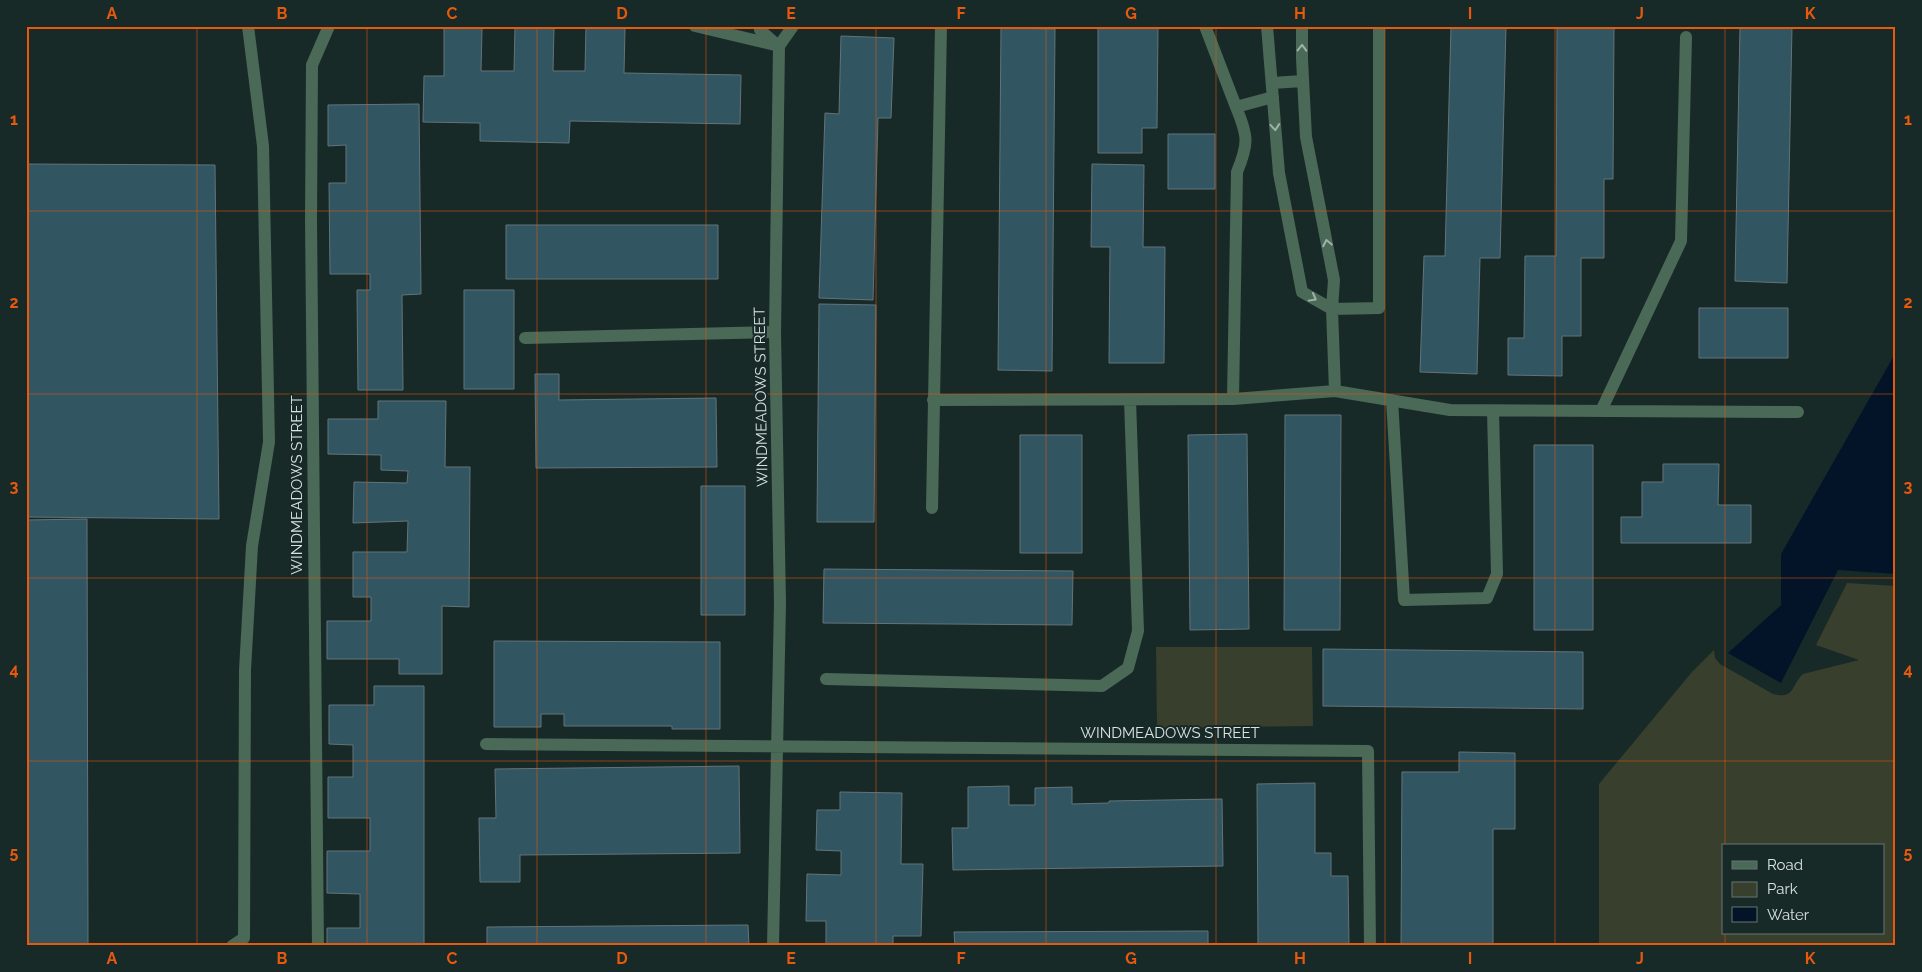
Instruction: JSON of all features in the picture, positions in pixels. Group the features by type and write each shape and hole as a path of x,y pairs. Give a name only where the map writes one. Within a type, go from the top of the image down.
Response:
{"street":[{"path":"232,946 244,938 245,670 252,546 269,442 263,146 248,26"},
{"name":"WINDMEADOWS STREET","path":"318,946 312,65 329,26"},
{"path":"694,26 779,46"},
{"path":"760,26 760,30 779,46"},
{"path":"779,46 793,26"},
{"path":"932,508 941,26"},
{"path":"1205,26 1236,107 1247,143 1237,172 1233,399"},
{"path":"1267,26 1279,173 1302,292 1332,309 1379,308 1379,26"},
{"path":"1302,26 1306,136 1334,280 1332,309 1336,391"},
{"path":"1601,411 1681,241 1686,37"},
{"name":"WINDMEADOWS STREET","path":"774,946 780,603 775,332 779,46"},
{"path":"1272,83 1303,81"},
{"path":"1236,107 1273,97"},
{"path":"525,338 775,332"},
{"path":"933,400 1233,399 1336,391 1450,410 1798,412"},
{"path":"826,679 1102,686 1128,668 1138,631 1130,400"},
{"path":"1392,400 1404,600 1487,598 1497,574 1493,411"},
{"name":"WINDMEADOWS STREET","path":"486,744 1368,750 1370,946"}],"green space":[{"path":"1847,583 1896,586 1896,946 1599,946 1599,784 1692,672 1714,650 1715,658 1720,664 1773,694 1785,695 1792,690 1803,674 1859,660 1816,645"},
{"path":"1156,647 1312,647 1313,726 1157,728"}],"water":[{"path":"1896,352 1896,574 1838,570 1781,683 1728,653 1781,605 1781,554"}],"building":[{"path":"1098,26 1158,26 1157,128 1142,128 1142,153 1098,153"},
{"path":"1451,26 1506,26 1500,258 1480,258 1477,374 1420,372 1424,256 1445,256"},
{"path":"1557,26 1614,26 1613,179 1604,179 1604,258 1581,258 1581,336 1562,336 1562,376 1508,375 1508,338 1524,338 1525,256 1556,256"},
{"path":"1740,26 1792,26 1787,283 1735,281"},
{"path":"444,27 482,28 481,71 514,71 515,27 554,27 553,71 585,71 586,27 625,28 624,73 741,75 740,124 570,121 569,143 480,141 480,123 423,122 424,76 444,76"},
{"path":"1001,28 1055,29 1052,371 998,370"},
{"path":"841,36 894,38 891,118 878,118 873,300 819,298 825,113 839,114"},
{"path":"419,104 421,294 402,295 403,390 358,390 357,290 370,290 370,274 330,274 329,183 346,183 346,145 328,146 328,105"},
{"path":"1168,134 1215,134 1215,189 1168,189"},
{"path":"26,164 215,165 219,519 26,517"},
{"path":"1092,164 1144,165 1143,247 1165,247 1164,363 1109,363 1110,247 1091,247"},
{"path":"506,225 718,225 718,279 506,279"},
{"path":"464,290 514,290 514,389 464,389"},
{"path":"819,304 876,305 874,522 817,522"},
{"path":"1699,308 1788,308 1788,358 1699,358"},
{"path":"535,374 559,374 559,400 716,398 717,467 536,468"},
{"path":"378,401 446,401 445,467 470,467 469,607 442,606 442,674 399,674 399,659 327,659 327,621 371,621 371,597 353,597 353,552 407,552 408,521 353,523 354,482 407,483 408,471 381,470 381,455 328,454 328,419 378,419"},
{"path":"1285,415 1341,415 1340,630 1284,630"},
{"path":"1247,434 1249,629 1190,630 1188,435"},
{"path":"1020,435 1082,435 1082,553 1020,553"},
{"path":"1534,445 1593,445 1593,630 1534,630"},
{"path":"1663,464 1719,464 1718,505 1751,505 1751,543 1621,543 1621,517 1642,517 1642,482 1663,482"},
{"path":"701,486 745,486 745,615 701,615"},
{"path":"87,519 88,946 26,946 26,520"},
{"path":"824,569 1073,571 1072,625 823,623"},
{"path":"494,641 720,642 720,729 672,729 672,726 564,726 564,714 541,714 541,727 494,727"},
{"path":"1323,649 1583,652 1583,709 1323,706"},
{"path":"374,686 424,686 424,946 327,946 327,928 360,928 360,894 327,893 327,851 370,851 370,818 328,818 328,777 353,777 353,745 329,744 329,705 374,705"},
{"path":"1459,752 1515,753 1515,829 1493,829 1493,946 1401,946 1402,772 1459,772"},
{"path":"739,766 740,853 520,855 520,882 480,882 479,818 496,818 495,769"},
{"path":"1315,783 1315,853 1331,853 1331,876 1348,876 1349,946 1258,946 1257,784"},
{"path":"1009,786 1009,805 1035,805 1035,788 1072,787 1072,804 1109,803 1109,801 1222,799 1223,866 953,870 952,828 968,828 968,787"},
{"path":"840,792 902,793 901,864 923,864 921,936 893,936 893,946 826,946 826,921 806,921 807,874 841,875 841,851 816,850 817,810 840,810"},
{"path":"748,925 749,946 487,946 487,927"},
{"path":"1208,931 1208,946 955,946 954,932"}]}
